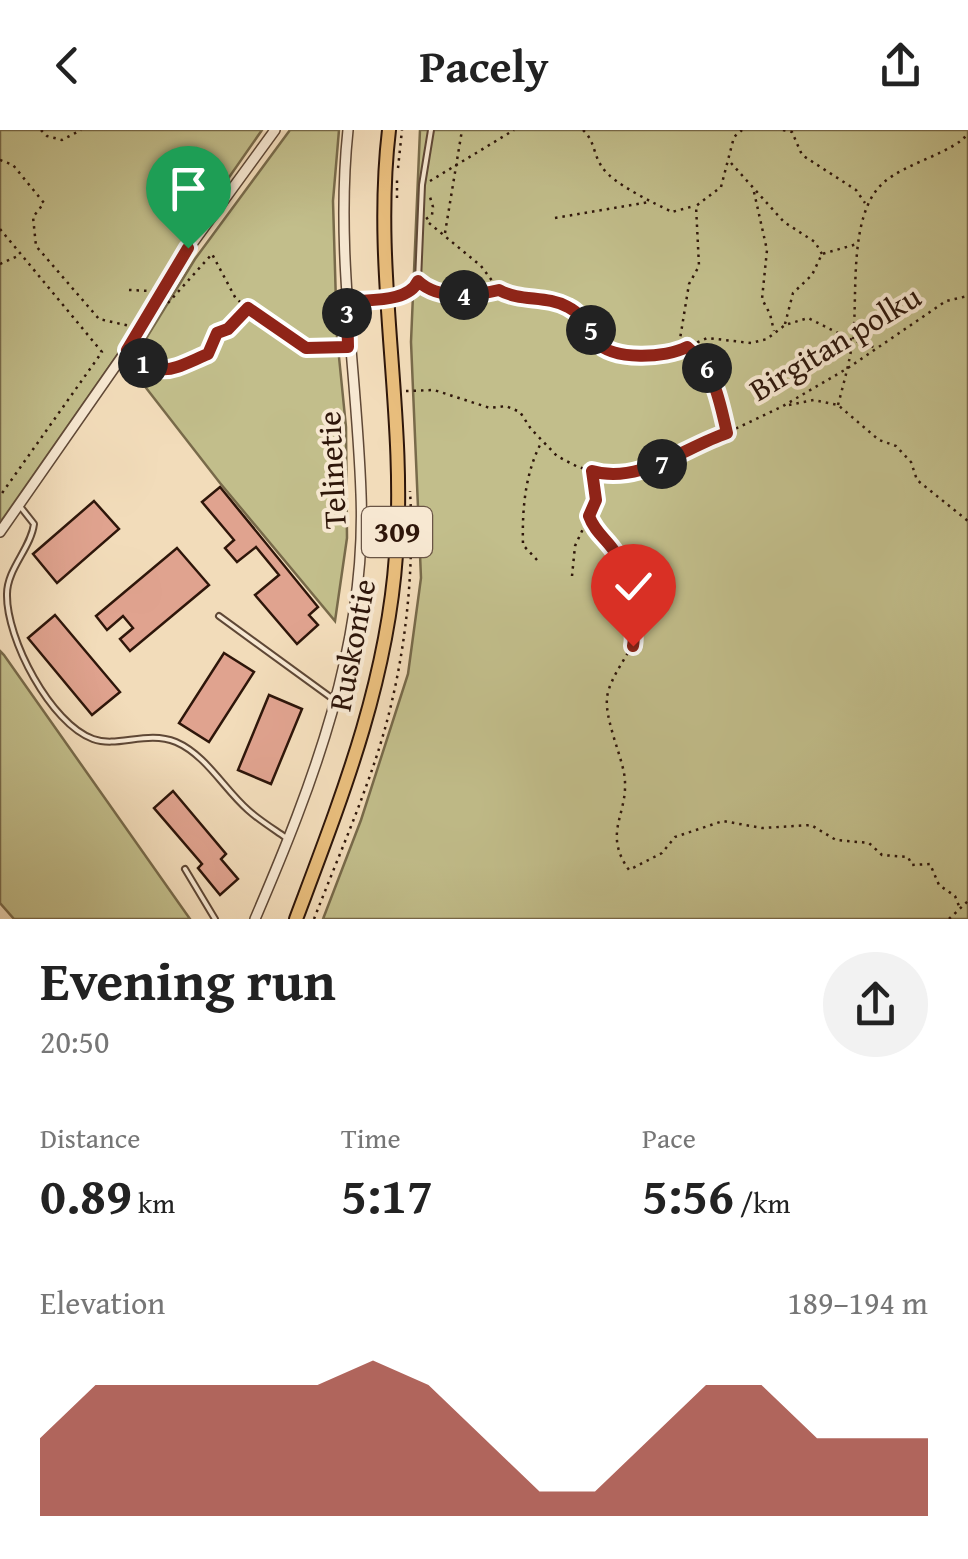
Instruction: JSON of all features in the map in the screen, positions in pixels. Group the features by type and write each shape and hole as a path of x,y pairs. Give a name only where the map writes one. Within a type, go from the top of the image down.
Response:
{"main road":[{"name":"Ruskontie","path":"296,919 366,724 386,645 397,552 397,448 382,214 389,130"}],"street":[{"path":"1,527 127,350 188,248 274,130"},
{"name":"Telinetie","path":"256,919 336,702 350,645 362,496 342,239 348,130"},
{"path":"347,302 386,296"}],"lane":[{"path":"386,296 410,294 418,281 422,185 431,130"},
{"path":"19,505 34,524 6,592 26,664 48,698 71,726 98,742 160,736 180,744 247,809 288,840"},
{"path":"219,616 336,702"},
{"path":"185,870 215,919"}],"path":[{"path":"41,130 62,140 81,130"},
{"path":"444,234 462,130"},
{"path":"422,185 514,130"},
{"path":"583,130 592,138 602,168 650,202 672,212 696,206 721,188 734,138 742,130"},
{"path":"783,130 792,132 802,154 856,190 866,204"},
{"path":"838,405 852,340 866,204 883,183 914,162 966,142 968,133"},
{"path":"0,160 13,166 44,203 33,217 36,246 98,319 141,328"},
{"path":"730,162 754,192 784,222 815,242 822,254"},
{"path":"754,192 767,250 762,299 774,334"},
{"path":"422,193 432,198 434,207 432,215 424,220 481,266 499,290 511,296 567,306 590,327 593,339 607,351 648,356 678,352 707,338 752,343 808,318 878,348"},
{"path":"555,218 650,202"},
{"path":"678,352 689,284 699,266 696,206"},
{"path":"0,229 102,352 0,496"},
{"path":"785,325 793,293 812,274 822,254 859,243"},
{"path":"0,264 21,254"},
{"path":"159,312 212,254 236,299 306,348 348,347"},
{"path":"418,281 426,289 474,296 499,290"},
{"path":"129,290 162,292"},
{"name":"Birgitan polku","path":"592,471 604,474 660,465 783,406 848,368 946,301 968,296"},
{"path":"127,350 151,370 166,371 208,354 217,333 228,329 248,308"},
{"path":"687,347 705,361 727,433"},
{"path":"404,391 434,390 490,408 506,406 520,412 557,456 592,471 596,500 575,546 572,576"},
{"path":"783,406 814,400 838,405 879,440 896,446 911,462 917,480 968,521"},
{"path":"537,560 523,544 522,526 529,472 543,441"},
{"path":"589,516 601,539 617,555 624,608 636,632 606,700 624,774 614,841 629,870 662,853 675,838 723,821 762,828 811,825 836,840 869,843 882,855 908,857 912,864 930,864 939,885 955,896 959,906"},
{"path":"948,919 968,901"}],"shaded area":[{"path":"0,130 262,130 186,239 125,344 0,523"},
{"path":"290,130 339,130 333,201 337,337 346,427 347,538 335,621 129,366 195,259"},
{"path":"420,130 968,130 968,919 323,919 361,820 408,674 421,578 411,342"},
{"path":"0,651 190,919 14,919 0,903"}],"building":[{"path":"220,487 318,607 309,615 318,625 297,644 255,595 279,575 256,547 237,562 225,548 234,540 202,502"},
{"path":"94,501 119,529 57,583 33,554"},
{"path":"177,548 209,585 130,651 120,639 133,628 123,616 107,630 96,616"},
{"path":"55,615 120,692 92,715 28,638"},
{"path":"224,653 254,672 209,742 179,723"},
{"path":"269,695 302,709 271,784 238,770"},
{"path":"173,791 226,854 221,859 238,879 220,895 198,868 202,864 154,808"}],"route":[{"path":"188,248 127,350 151,370 166,371 208,354 217,333 228,329 248,308 306,348 348,347 347,302 404,296 410,294 418,281 426,289 474,296 499,290 511,296 567,306 590,327 593,339 607,351 648,356 687,347 705,361 727,433 660,465 604,474 592,471 596,500 589,516 601,539 617,555 624,608 636,632 633,646"}]}
